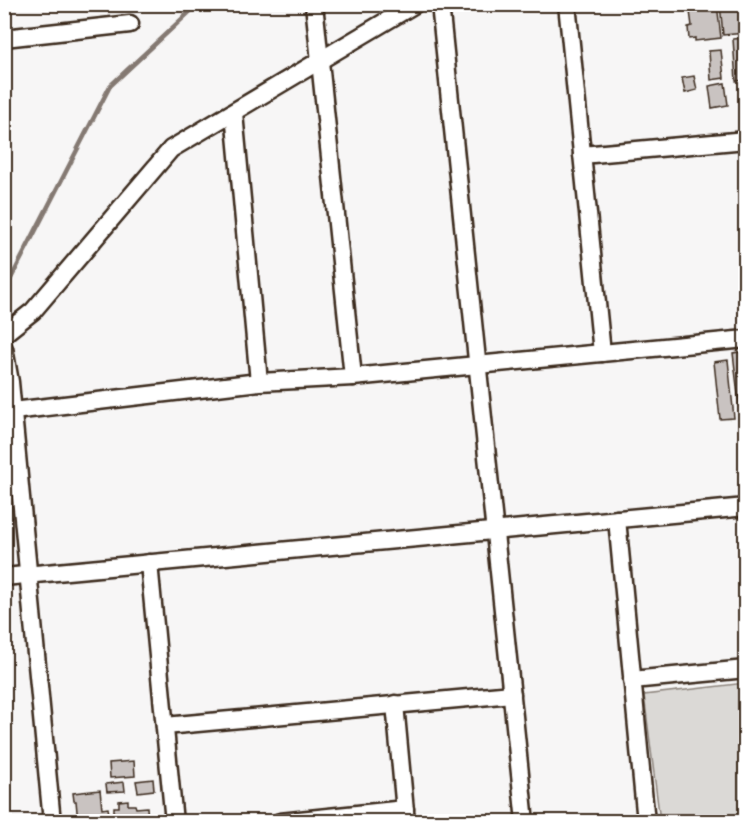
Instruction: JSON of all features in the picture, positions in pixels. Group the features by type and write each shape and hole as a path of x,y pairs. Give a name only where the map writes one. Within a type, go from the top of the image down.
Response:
{"street":[{"path":"314,4 353,377"},
{"path":"4,334 33,311 171,149 415,4"},
{"path":"440,4 525,822"},
{"path":"567,4 602,353"},
{"path":"4,38 129,24"},
{"path":"234,113 260,382"},
{"path":"582,156 746,140"},
{"path":"13,411 260,382 353,377 746,339"},
{"path":"4,348 13,411 52,822"},
{"path":"4,577 746,507"},
{"path":"617,519 646,822"},
{"path":"149,563 174,822"},
{"path":"632,680 746,669"},
{"path":"165,726 512,694"},
{"path":"280,822 405,815 395,704"}],"shaded area":[{"path":"745,683 745,821 660,821 644,695"}],"building":[{"path":"689,4 717,4 721,38 695,41 695,38 689,39 688,27 692,26"},
{"path":"720,4 746,4 746,33 723,35"},
{"path":"746,38 746,80 736,81 733,39"},
{"path":"721,50 724,78 711,80 709,51"},
{"path":"694,76 697,90 685,93 682,78"},
{"path":"725,83 728,105 712,108 709,86"},
{"path":"746,351 746,419 741,420 733,353"},
{"path":"728,360 734,418 720,419 714,362"},
{"path":"134,761 135,776 110,778 109,763"},
{"path":"153,779 154,790 138,792 136,781"},
{"path":"124,782 125,791 107,792 106,784"},
{"path":"100,790 102,809 108,808 110,819 103,820 103,822 78,822 73,793"},
{"path":"128,800 128,805 135,805 136,808 147,807 148,822 114,821 114,807 119,807 119,801"}],"waterway":[{"path":"4,292 110,86 198,4"}]}
